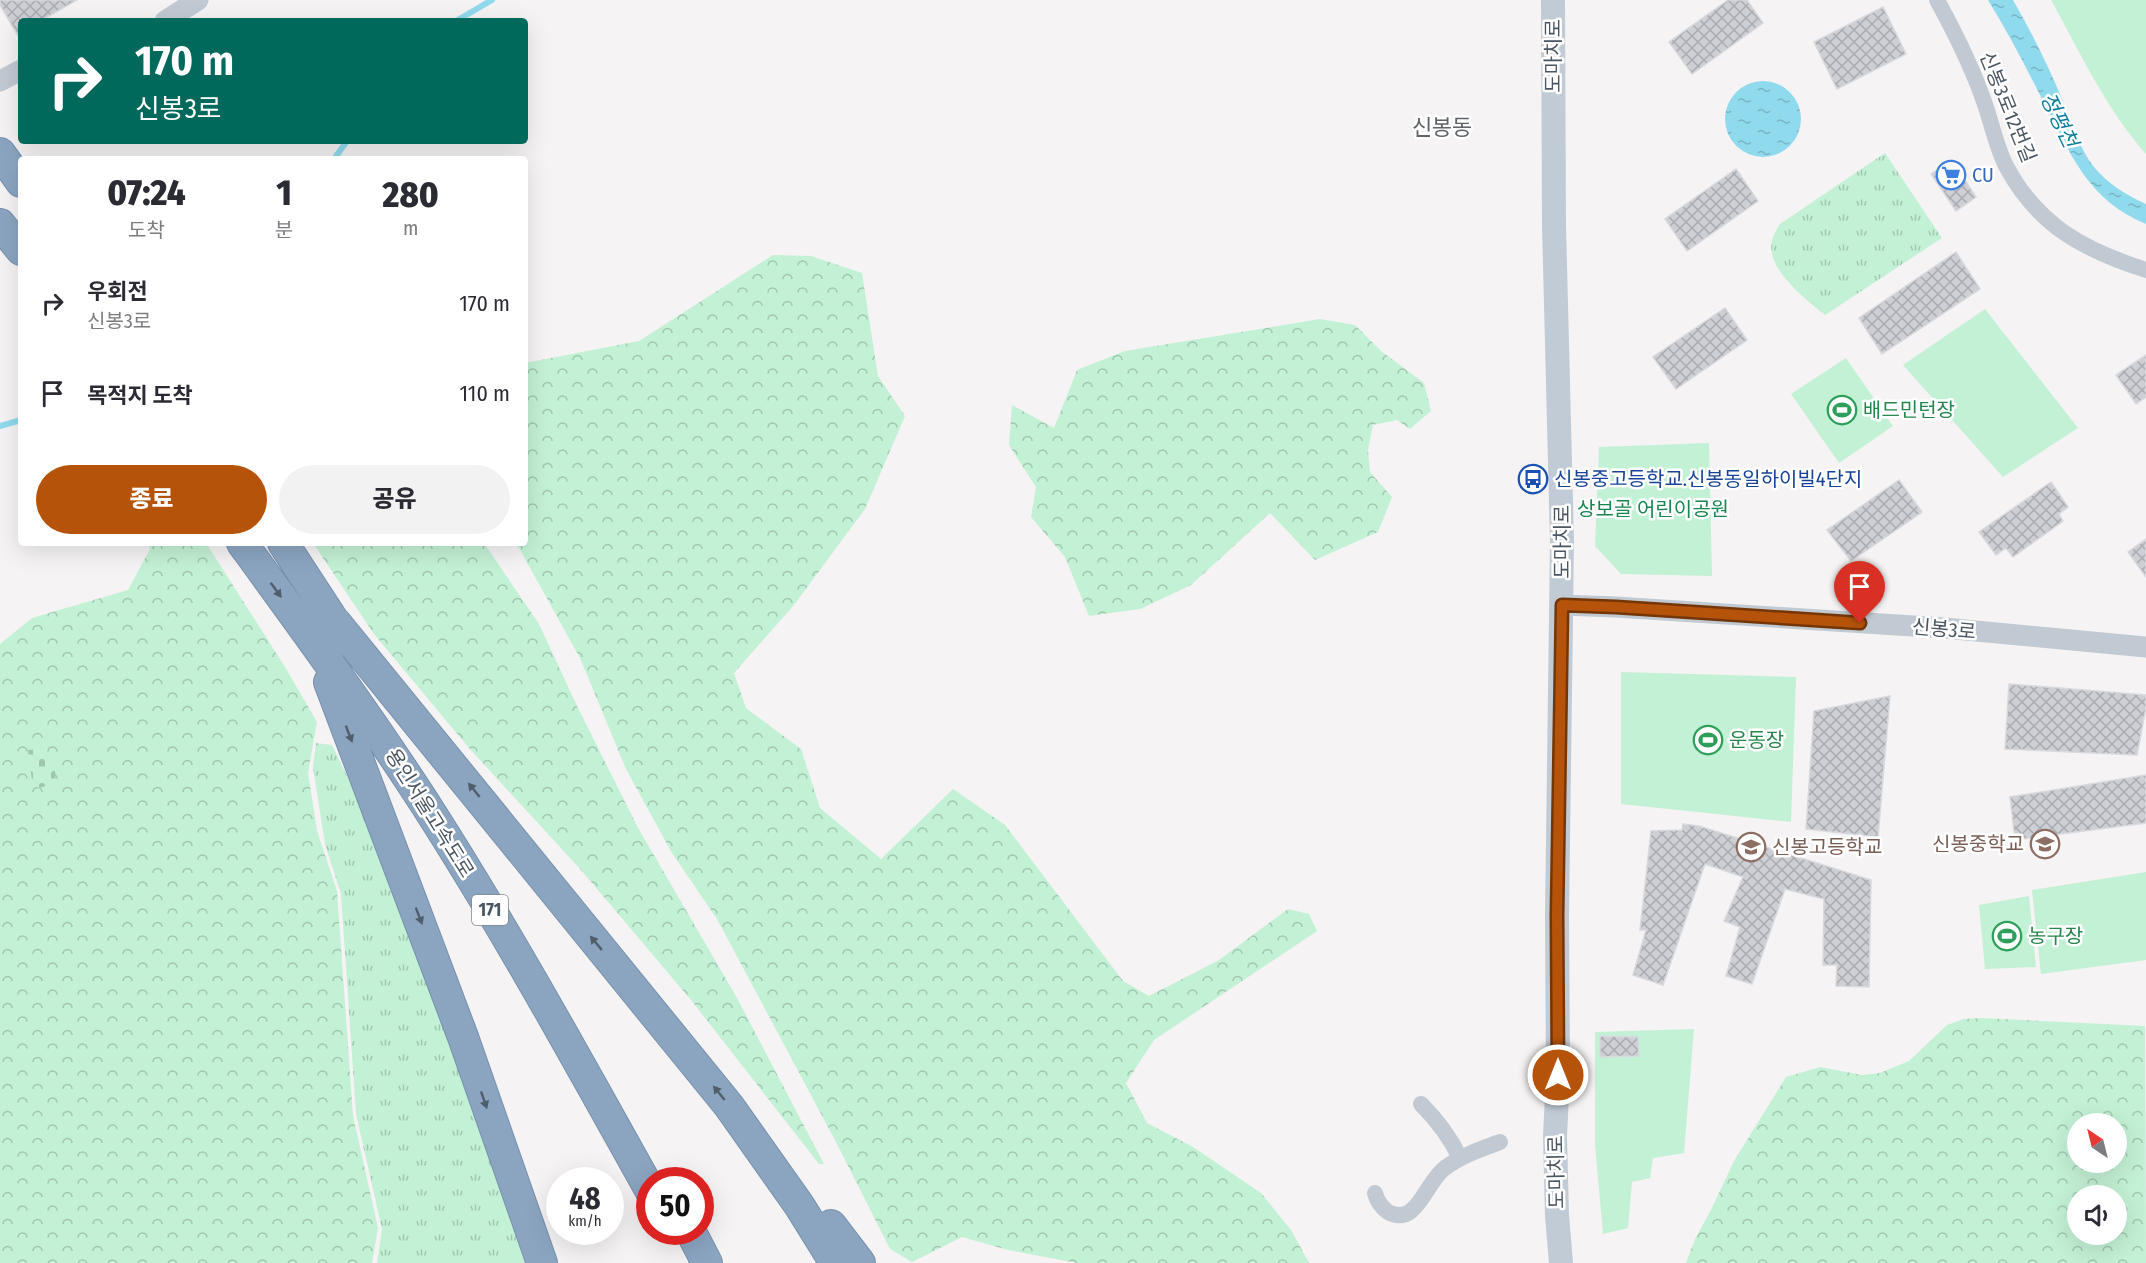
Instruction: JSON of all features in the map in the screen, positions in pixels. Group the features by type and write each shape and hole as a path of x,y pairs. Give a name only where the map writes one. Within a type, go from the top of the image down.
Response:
{"highway":[{"path":"0,153 18,178"},
{"path":"0,224 18,246"},
{"name":"용인서울고속도로","path":"245,546 325,632 432,788 505,903 657,1167"},
{"name":"용인서울고속도로","path":"284,546 325,632 378,732 420,795 519,956 637,1167"},
{"path":"325,632 482,800 556,895 729,1106 800,1205 835,1263"},
{"path":"325,632 542,1263"},
{"path":"745,1128 820,1211 860,1263"},
{"path":"679,1245 688,1263"},
{"path":"698,1245 707,1263"}],"main road":[{"name":"도마치로","path":"1553,0 1554,225 1562,479 1557,915 1558,1075 1555,1136 1561,1263"}],"street":[{"path":"170,18 198,0"},
{"name":"신봉3로12번길","path":"1937,0 1982,95 2005,164 2021,190 2039,212 2062,232 2089,249 2146,270"},
{"path":"0,81 18,72"},
{"name":"신봉3로","path":"1562,605 1944,628 2146,647"},
{"path":"1421,1104 1445,1131 1460,1158"},
{"path":"1375,1193 1376,1200 1382,1208 1391,1214 1410,1213 1418,1206 1430,1183 1443,1169 1460,1158 1500,1142"}],"green space":[{"path":"2051,0 2146,0 2146,154 2106,99"},
{"path":"1885,153 1942,238 1825,315 1798,293 1781,273 1772,251 1773,237 1780,224"},
{"path":"773,255 811,256 862,273 878,376 905,416 865,509 794,605 734,673 746,708 801,749 820,808 881,859 953,789 1005,825 1123,981 1149,996 1219,960 1288,909 1309,914 1317,931 1154,1040 1126,1083 1147,1123 1193,1147 1261,1193 1291,1230 1309,1263 1077,1263 1008,1250 962,1237 912,1262 890,1249 836,1142 717,919 672,853 626,769 580,658 517,546 528,546 528,362 639,341"},
{"path":"1985,309 2078,428 2003,477 1903,365"},
{"path":"1320,319 1355,325 1381,351 1424,383 1431,411 1410,429 1397,420 1373,425 1368,450 1370,472 1392,497 1378,532 1315,560 1270,513 1191,585 1140,609 1089,616 1065,557 1031,517 1036,487 1009,445 1012,405 1054,428 1077,370 1125,351"},
{"name":"배드민턴장","path":"1846,358 1893,426 1839,463 1791,394"},
{"name":"상보골 어린이공원","path":"1709,443 1712,576 1621,574 1595,546 1599,447"},
{"path":"149,546 208,546 317,722 308,773 317,831 337,891 353,1116 378,1228 372,1263 0,1263 0,644 32,618 128,590 150,549"},
{"path":"315,546 486,546 539,624 637,826 737,998 824,1164 819,1164 691,1000 581,870 469,748 374,634"},
{"name":"운동장","path":"1621,672 1796,677 1791,822 1621,804"},
{"path":"316,743 332,745 396,878 526,1263 377,1263 382,1229 356,1114 341,894 325,844 313,767"},
{"path":"41,749 49,756 55,769 55,784 38,788 32,781 28,750"},
{"path":"2146,872 2146,960 2041,974 2032,890"},
{"name":"농구장","path":"2029,896 2036,967 1985,969 1979,905"},
{"path":"1982,1018 2145,1026 2146,1263 1686,1263 1695,1239 1734,1161 1786,1077 1820,1067 1862,1075 1880,1073 1909,1061 1947,1025 1964,1019"},
{"path":"1694,1029 1684,1153 1653,1158 1650,1178 1632,1182 1628,1228 1603,1234 1595,1144 1595,1032"}],"water":[{"name":"정평천","path":"1988,0 2013,0 2047,64 2084,152 2105,179 2124,193 2146,204 2146,224 2126,214 2110,202 2084,175"},
{"path":"1756,81 1770,81 1784,87 1795,98 1801,112 1798,134 1790,146 1770,157 1756,157 1742,151 1731,140 1725,126 1725,112 1731,98 1742,87"}],"building":[{"path":"0,0 77,0 45,18 18,18 18,36 0,5"},
{"path":"1728,0 1747,0 1763,23 1692,74 1669,42"},
{"path":"1883,7 1906,54 1837,89 1814,42"},
{"path":"1952,160 1976,197 1956,211 1931,174"},
{"path":"1736,169 1758,201 1687,251 1665,219"},
{"path":"1956,252 1980,289 1882,354 1859,318"},
{"path":"1725,308 1747,340 1676,389 1653,357"},
{"path":"2146,355 2146,397 2136,404 2116,375"},
{"path":"1899,480 1922,512 1851,561 1827,530"},
{"path":"2051,482 2068,507 2059,514 2063,521 2013,557 2006,548 1996,555 1979,532"},
{"path":"2146,539 2146,577 2128,552"},
{"path":"2009,684 2146,695 2146,708 2137,755 2005,749"},
{"path":"1890,696 1878,837 1806,829 1814,711"},
{"name":"신봉중학교","path":"2146,775 2146,823 2015,840 2010,797"},
{"name":"신봉고등학교","path":"1683,824 1699,826 1871,880 1869,987 1836,986 1837,965 1823,965 1824,899 1785,889 1752,984 1726,976 1740,927 1724,921 1743,877 1705,864 1663,985 1633,975 1646,930 1640,930 1651,831 1682,830"},
{"path":"1600,1036 1638,1037 1639,1056 1600,1057"}],"waterway":[{"name":"정평천","path":"461,18 492,0"},
{"name":"정평천","path":"336,156 345,144"},
{"path":"0,426 18,421"}],"place":[{"name":"CU","path":"1951,175"},
{"name":"배드민턴장","path":"1842,410"},
{"name":"신봉중고등학교.신봉동일하이빌4단지","path":"1533,479"},
{"name":"운동장","path":"1708,740"},
{"name":"신봉중학교","path":"2045,844"},
{"name":"신봉고등학교","path":"1751,847"},
{"name":"농구장","path":"2007,936"}],"district":[{"name":"신봉동","path":"1442,127"}],"route":[{"path":"1558,1075 1557,915 1562,605 1860,623"}]}
